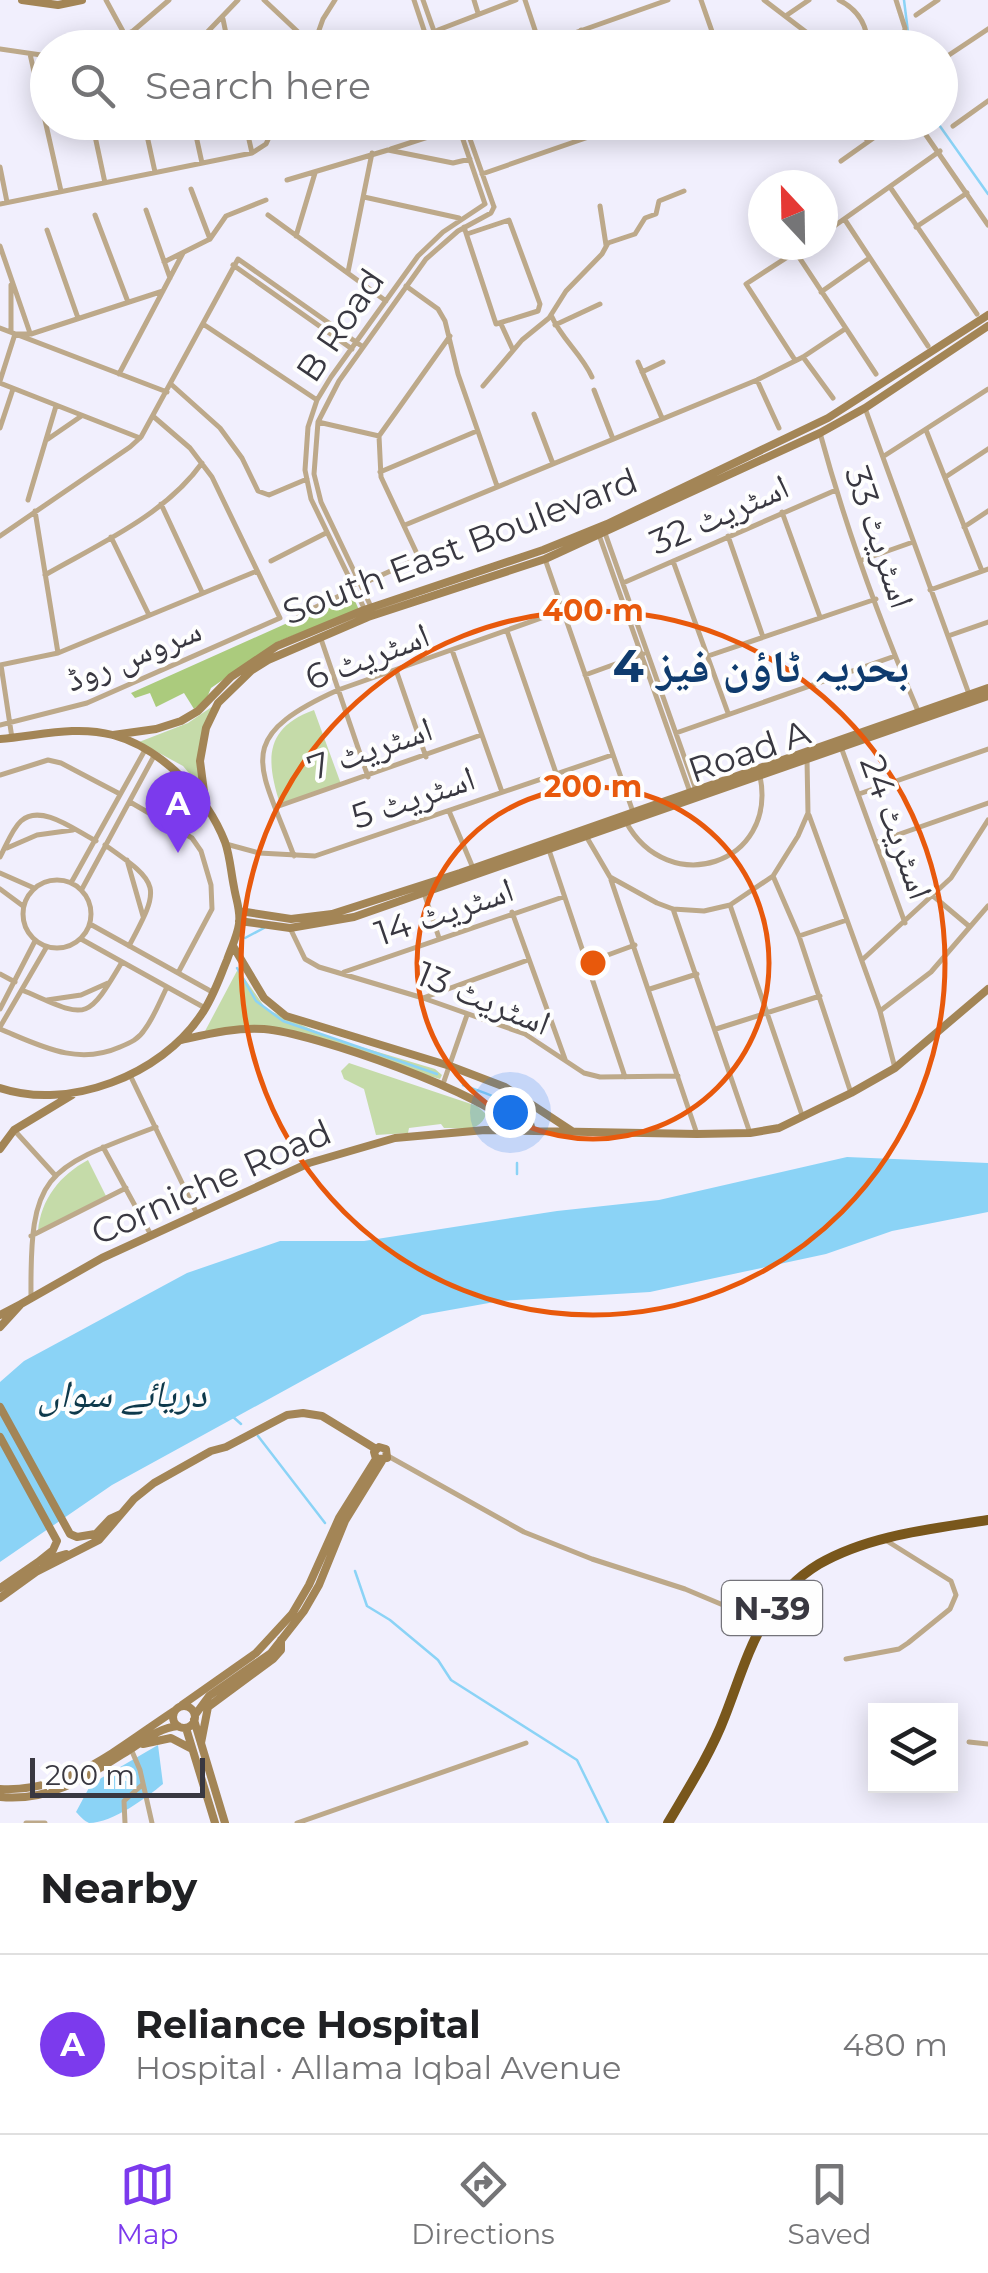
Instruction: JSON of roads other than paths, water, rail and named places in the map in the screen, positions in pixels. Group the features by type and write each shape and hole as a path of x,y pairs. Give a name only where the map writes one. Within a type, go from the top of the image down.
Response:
{"highway":[{"name":"N-39","path":"668,1823 724,1718 742,1664 774,1604 819,1564 864,1544 988,1520"}],"street":[{"path":"22,0 58,6 82,0"},
{"path":"106,0 122,30"},
{"path":"132,30 170,0"},
{"path":"211,30 238,0"},
{"path":"264,0 295,30"},
{"path":"318,30 335,0"},
{"path":"414,0 424,30"},
{"path":"423,0 434,30"},
{"path":"474,0 478,13"},
{"path":"438,30 516,0"},
{"path":"525,0 535,30"},
{"path":"581,30 668,0"},
{"path":"701,0 712,30"},
{"path":"764,0 806,30"},
{"path":"787,15 810,0"},
{"path":"839,0 852,3 866,30"},
{"path":"896,0 905,30"},
{"path":"916,15 938,0"},
{"path":"223,19 225,30"},
{"path":"958,49 988,30"},
{"path":"0,48 30,54"},
{"path":"958,122 988,103"},
{"path":"49,140 61,191"},
{"path":"96,140 104,183"},
{"path":"148,140 156,172"},
{"path":"197,140 202,162"},
{"path":"249,140 252,153"},
{"path":"0,167 3,203 252,153 268,140"},
{"path":"287,180 416,140"},
{"path":"465,140 485,204 494,207"},
{"path":"468,140 494,207"},
{"path":"482,174 580,140"},
{"path":"931,140 988,225"},
{"path":"841,160 869,141"},
{"path":"388,150 453,163 470,159"},
{"path":"838,224 940,151"},
{"path":"348,272 372,153"},
{"path":"296,236 314,172"},
{"path":"890,188 977,314"},
{"path":"192,190 210,240"},
{"path":"484,386 513,350 550,315 566,290 606,246 635,234 645,218 656,214 659,201 684,191"},
{"path":"916,227 967,193"},
{"path":"364,197 461,219"},
{"path":"164,262 210,240 226,216 266,200"},
{"name":"B Road","path":"370,612 312,499 307,479 308,427 317,400 424,249 485,204"},
{"path":"600,206 606,246"},
{"name":"B Road","path":"330,531 314,474 318,422 339,381 431,254 494,207"},
{"path":"146,210 170,278"},
{"path":"95,215 128,302"},
{"path":"268,215 386,300"},
{"path":"501,324 540,308 512,224 504,219 465,230 494,320 501,324 513,350"},
{"path":"844,220 928,346"},
{"path":"47,230 78,318"},
{"path":"0,246 30,334"},
{"path":"119,374 184,253"},
{"path":"777,260 746,284 833,398"},
{"path":"801,260 876,374"},
{"path":"821,292 868,260"},
{"path":"0,536 140,438 232,264 361,350"},
{"path":"0,396 13,333 11,277"},
{"path":"406,286 438,309 498,487"},
{"path":"13,333 30,334 163,291"},
{"path":"555,325 600,304"},
{"path":"550,315 564,342 582,356 592,377"},
{"name":"South East Boulevard","path":"206,807 200,761 206,728 218,703 252,670 370,612 545,558 828,418 988,315"},
{"path":"202,324 317,400"},
{"name":"South East Boulevard","path":"113,735 156,729 198,712 231,676 277,646 600,531 820,433 865,408 988,326"},
{"path":"0,328 167,392"},
{"path":"405,525 757,380 846,329"},
{"path":"299,615 420,558 380,472 378,436 450,336"},
{"path":"638,362 662,418"},
{"path":"642,372 663,362"},
{"path":"757,380 780,428"},
{"path":"1,383 140,438"},
{"path":"171,385 220,428 236,448 258,492 270,495 307,479"},
{"path":"884,456 988,388"},
{"path":"0,428 13,389"},
{"path":"594,390 613,438"},
{"path":"28,500 56,406"},
{"path":"865,408 969,694"},
{"path":"534,414 553,464"},
{"path":"46,440 82,416"},
{"path":"5,738 10,723 0,664 58,654 257,571 212,477 190,448 154,417"},
{"path":"318,422 378,436"},
{"path":"926,430 985,570 930,590"},
{"path":"380,472 477,431"},
{"name":"اسٹریٹ 33","path":"820,433 894,656 918,711"},
{"path":"947,476 988,449"},
{"path":"45,575 161,504 202,463"},
{"name":"اسٹریٹ 32","path":"623,584 836,490"},
{"path":"161,504 202,592"},
{"path":"964,527 988,511"},
{"path":"34,512 58,654"},
{"path":"782,512 820,617"},
{"path":"271,561 330,531"},
{"path":"600,531 623,584 693,791"},
{"path":"600,531 693,791"},
{"path":"728,536 763,637"},
{"path":"111,537 150,616"},
{"path":"862,560 913,542"},
{"path":"545,558 633,812"},
{"path":"673,561 728,713"},
{"name":"سروس روڈ","path":"0,724 87,703 280,618 257,571"},
{"path":"708,656 876,599"},
{"name":"اسٹریٹ 6","path":"294,856 262,770 266,740 289,715 338,690 562,611"},
{"path":"947,636 988,622"},
{"path":"508,632 556,773"},
{"path":"320,636 368,777"},
{"path":"452,650 502,792"},
{"path":"584,675 642,654"},
{"path":"676,733 894,656"},
{"path":"396,670 426,757"},
{"name":"Road A","path":"240,910 310,919 626,822 760,776 918,711 988,688"},
{"name":"Road A","path":"239,921 290,928 354,918 549,850 633,812 842,747 988,696"},
{"path":"0,724 5,738"},
{"path":"0,1149 14,1130 72,1095 130,1075 180,1040 214,993 233,946 240,910 226,844 206,807 191,786 150,753 113,735 61,730 5,738"},
{"name":"اسٹریٹ 7","path":"276,807 481,736"},
{"name":"اسٹریٹ 24","path":"842,747 905,923"},
{"path":"859,794 988,749"},
{"path":"71,883 120,794 150,753"},
{"path":"82,890 130,802 150,753"},
{"path":"807,755 808,812 880,1011 894,1068"},
{"name":"اسٹریٹ 5","path":"226,844 259,853 294,856 339,849 612,756"},
{"path":"0,775 48,760 120,794"},
{"path":"626,822 640,843 672,861 686,866 725,859 748,842 756,827 764,794 760,776"},
{"path":"130,802 192,838 201,852 211,885 212,909 178,973"},
{"path":"877,842 988,803"},
{"path":"449,811 473,868"},
{"path":"610,877 673,909 704,910 730,905 774,876 808,812"},
{"path":"0,857 19,822 26,818 50,816 96,841"},
{"path":"862,960 951,878 988,820"},
{"path":"4,849 37,835 73,830"},
{"path":"584,833 610,877 697,1134"},
{"path":"105,845 142,872 152,889 151,905 129,946"},
{"path":"549,850 625,1077"},
{"path":"127,860 144,919"},
{"path":"0,873 34,888"},
{"path":"774,876 820,996 851,1094"},
{"path":"52,880 71,883 82,890 90,906 90,924 81,939 64,948 46,948 35,941 24,925 23,906 34,888 52,880"},
{"path":"0,889 23,906"},
{"path":"424,892 438,938"},
{"path":"932,896 970,927"},
{"name":"اسٹریٹ 14","path":"342,973 563,897"},
{"path":"730,905 803,1118"},
{"path":"880,1011 931,972 988,906"},
{"path":"673,909 750,1133"},
{"path":"512,912 565,1059"},
{"path":"798,936 847,920"},
{"path":"90,924 214,993"},
{"name":"اسٹریٹ 13","path":"290,928 305,959 318,967 525,1034 584,1073 678,1076"},
{"path":"81,939 205,1008"},
{"path":"0,1008 35,941"},
{"path":"586,963 635,944"},
{"path":"233,946 264,998 286,1016 450,1066 504,1087 576,1134"},
{"path":"46,948 0,1028 62,1055 89,1056 133,1042 144,1031 167,987"},
{"path":"423,998 528,960"},
{"path":"22,990 71,1011 86,1010 98,1002 122,962"},
{"path":"0,974 15,982"},
{"path":"650,989 697,974"},
{"path":"46,1000 81,995 110,981"},
{"name":"Corniche Road","path":"21,1304 151,1235 309,1163 395,1138 485,1130 697,1134 779,1128 851,1094 894,1068 988,989"},
{"path":"716,1029 820,996"},
{"path":"443,1084 467,1015"},
{"path":"180,1040 245,1028 294,1034 443,1084 491,1109 518,1130"},
{"path":"130,1075 197,1214"},
{"path":"0,1088 72,1095"},
{"path":"524,1102 532,1130"},
{"path":"485,1130 490,1127 491,1109"},
{"path":"30,1296 36,1204 54,1174 102,1147 156,1128"},
{"path":"14,1130 54,1174"},
{"path":"102,1147 151,1235"},
{"path":"31,1236 126,1188"},
{"path":"0,1315 21,1304"},
{"path":"0,1327 21,1304"},
{"path":"0,1407 68,1530 77,1537 96,1534"},
{"path":"0,1598 36,1572 99,1540 146,1488 276,1419 303,1413 322,1416 380,1456 524,1532 754,1618"},
{"path":"0,1437 55,1536 56,1547 0,1588"},
{"path":"0,1798 60,1790 92,1775 161,1730 182,1727 195,1718 204,1700 261,1661 312,1600 345,1521 380,1456"},
{"path":"0,1790 35,1788 64,1780 256,1653 292,1614 312,1580 339,1518 380,1456"},
{"path":"38,1562 71,1552 92,1540 110,1518 121,1514"},
{"path":"846,1659 899,1649 954,1602 956,1590 952,1580 885,1539"},
{"path":"201,1743 208,1706 273,1660 281,1650 281,1640"},
{"path":"178,1708 192,1708 226,1823"},
{"path":"178,1708 172,1720 182,1727 193,1751 215,1823"},
{"path":"133,1747 171,1738 193,1751"},
{"path":"969,1742 988,1744"},
{"path":"296,1823 526,1743"},
{"path":"133,1747 152,1823"},
{"path":"125,1823 124,1801 143,1784"},
{"path":"26,1823 45,1823"}],"water":[{"name":"دریائے سواں","path":"847,1157 988,1163 988,1212 892,1231 826,1254 650,1292 500,1301 422,1315 112,1485 0,1562 0,1382 24,1361 187,1273 280,1241 364,1241 557,1211 659,1200"},
{"path":"158,1745 163,1784 108,1819 89,1823 76,1812 91,1784"}],"waterway":[{"path":"904,0 908,30"},
{"path":"950,140 988,194"},
{"path":"245,938 264,928"},
{"path":"237,968 256,1001 283,1021 437,1074"},
{"path":"463,1085 504,1102 520,1123"},
{"path":"517,1163 517,1174"},
{"path":"231,1415 241,1424"},
{"path":"258,1436 325,1523"},
{"path":"355,1571 367,1606 438,1660 451,1680 577,1760 608,1823"}],"place":[{"name":"Reliance Hospital","path":"178,853"}],"district":[{"name":"بحریہ ٹاؤن فیز 4","path":"761,665"}]}
